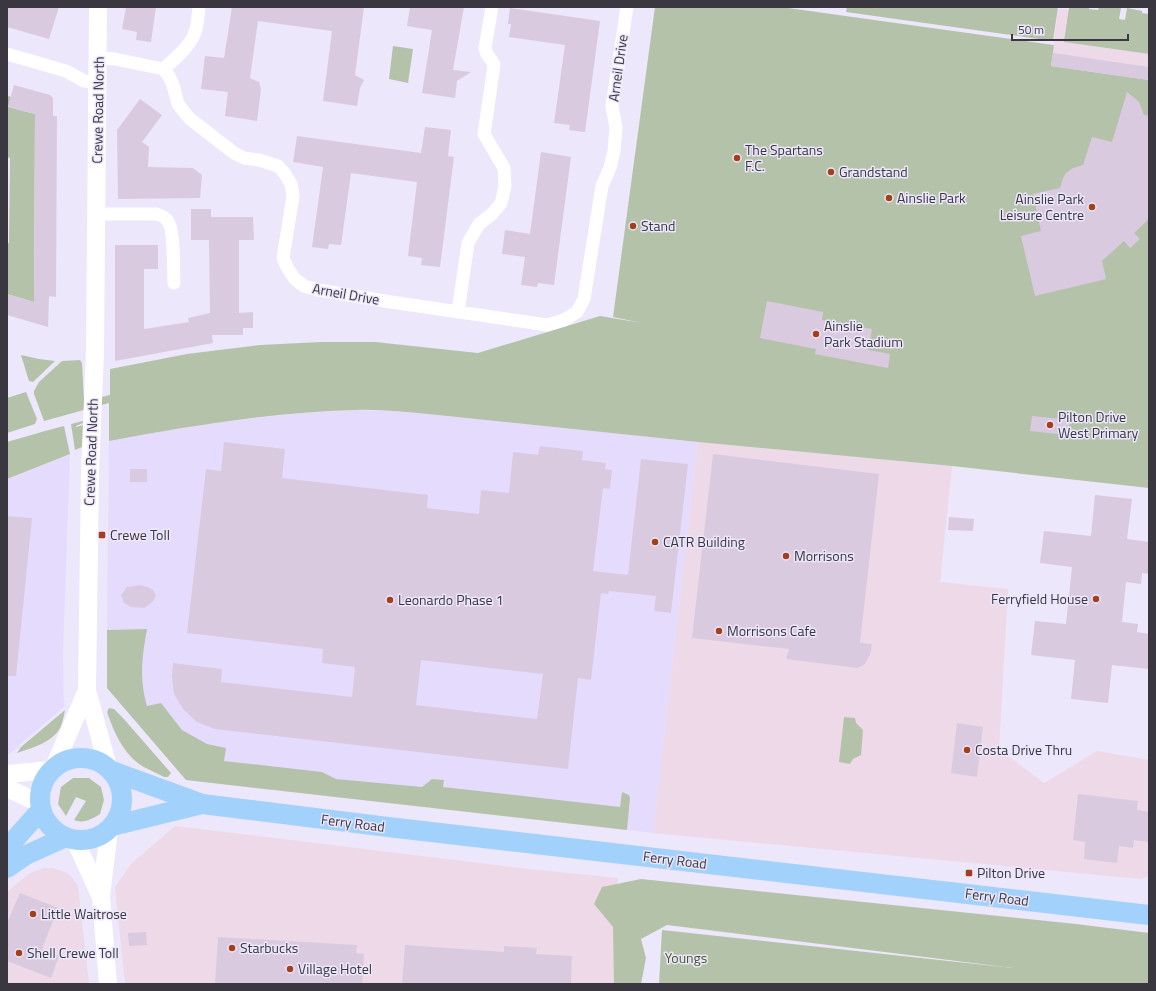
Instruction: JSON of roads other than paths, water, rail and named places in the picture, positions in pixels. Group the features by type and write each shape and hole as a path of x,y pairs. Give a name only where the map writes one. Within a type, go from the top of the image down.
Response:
{"main road":[{"path":"81,757 91,758 110,769 118,779 122,798 118,818 110,828 101,835 84,840 71,838 58,833 50,827 44,819 40,806 39,794 45,777 52,769 62,761 81,757"},
{"name":"Ferry Road","path":"110,769 202,804 1149,915"},
{"name":"Ferry Road","path":"110,828 202,804"},
{"path":"7,846 15,839 40,806"},
{"path":"7,868 26,855 71,838"}],"street":[{"name":"Crewe Road North","path":"98,7 97,83 104,214 95,353 90,471 87,690 110,769"},
{"path":"98,58 115,59 163,69 177,58 195,33 199,7"},
{"path":"458,312 468,243 479,224 492,214 501,203 505,186 504,168 484,134 494,65 493,61 486,55 485,48 492,7"},
{"name":"Arneil Drive","path":"163,69 169,76 173,85 178,104 189,118 234,153 244,158 259,160 278,166 285,174 291,184 293,196 284,258 288,269 295,279 304,286 318,290 547,325 564,320 578,312 584,299 602,186 610,168 614,151 616,128 612,106 627,7"},
{"path":"7,54 66,71 84,81 97,83"},
{"path":"104,214 156,214 168,220 171,227 174,282"},
{"name":"Crewe Road North","path":"52,769 87,690"},
{"path":"7,774 52,769"},
{"path":"7,788 40,806"},
{"path":"108,984 101,896 110,828"},
{"path":"71,838 101,896"}],"place":[{"name":"The Spartans F.C.","path":"737,158"},
{"name":"Grandstand","path":"831,172"},
{"name":"Ainslie Park","path":"889,198"},
{"name":"Ainslie Park Leisure Centre","path":"1092,207"},
{"name":"Stand","path":"633,226"},
{"name":"Ainslie Park Stadium","path":"816,334"},
{"name":"Pilton Drive West Primary","path":"1050,425"},
{"name":"Crewe Toll","path":"102,535"},
{"name":"CATR Building","path":"655,542"},
{"name":"Morrisons","path":"786,556"},
{"name":"Ferryfield House","path":"1096,599"},
{"name":"Leonardo Phase 1","path":"390,600"},
{"name":"Morrisons Cafe","path":"719,631"},
{"name":"Costa Drive Thru","path":"967,750"},
{"name":"Pilton Drive","path":"969,873"},
{"name":"Little Waitrose","path":"33,914"},
{"name":"Starbucks","path":"232,948"},
{"name":"Shell Crewe Toll","path":"19,953"},
{"name":"Village Hotel","path":"290,969"}],"park label":[{"name":"Youngs","path":"686,958"}]}
